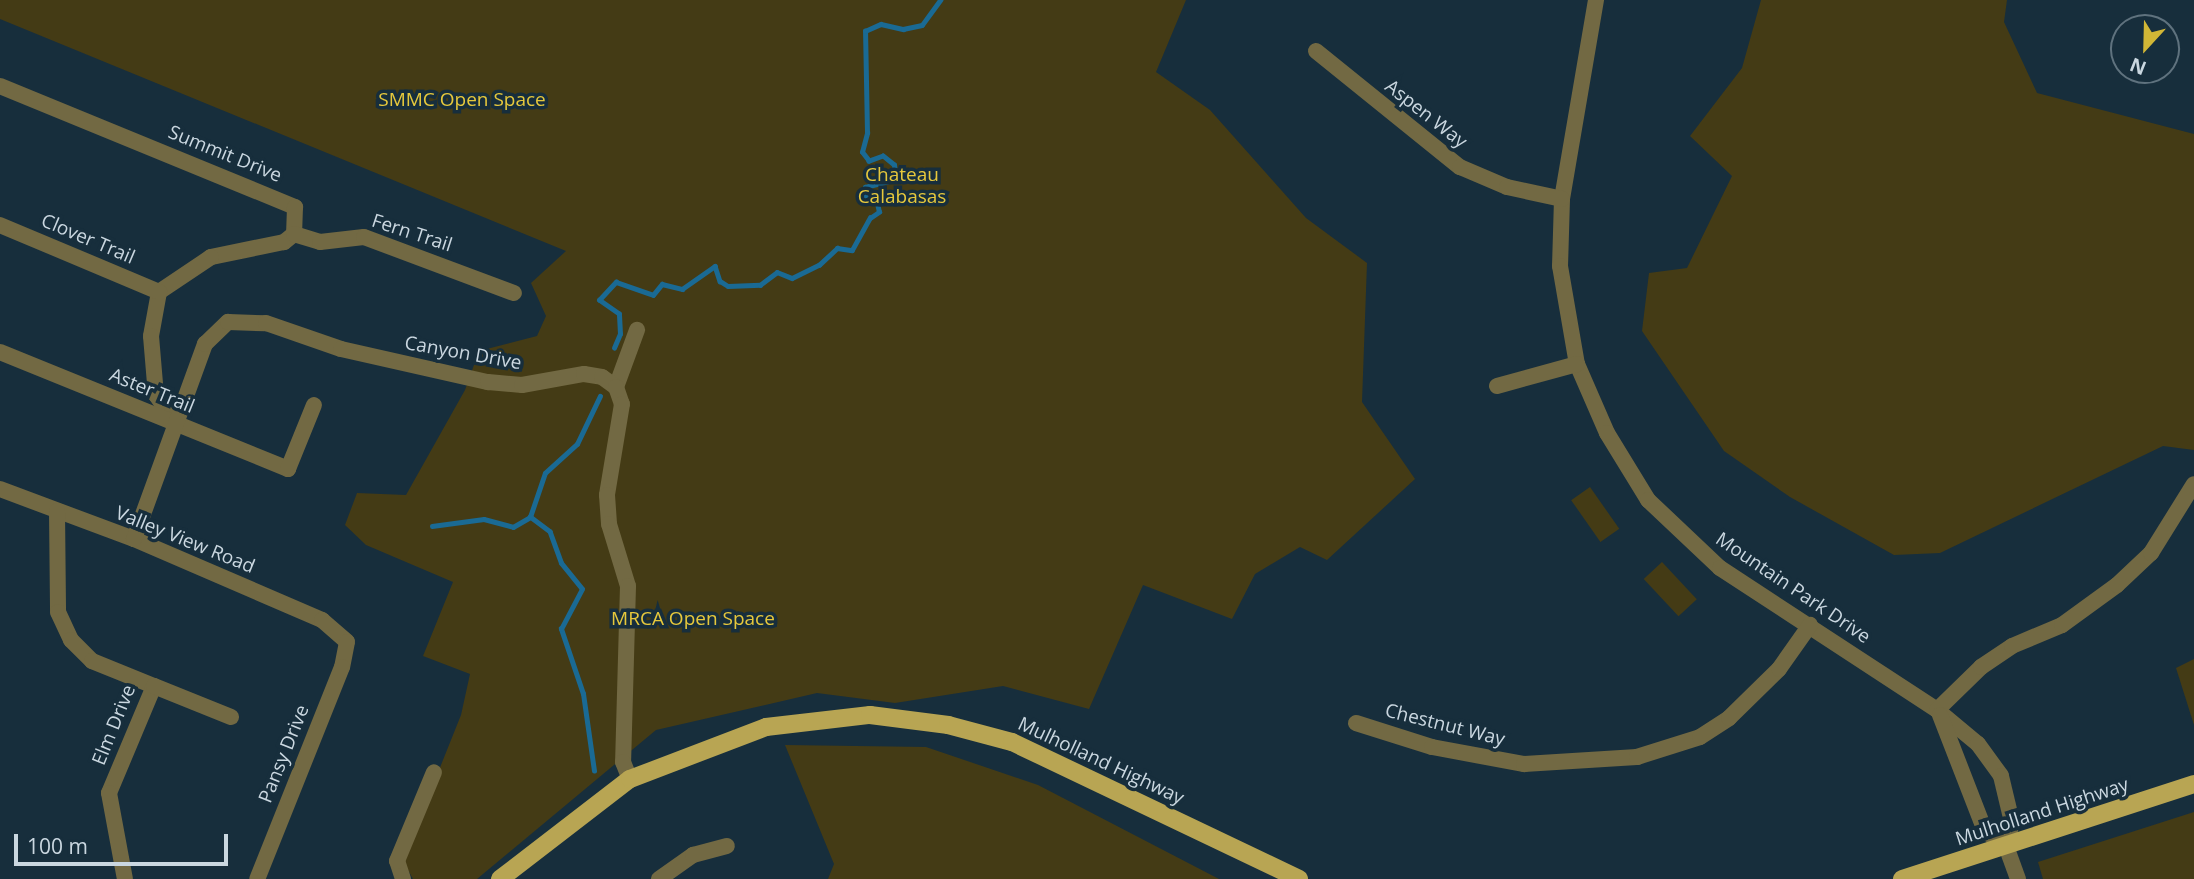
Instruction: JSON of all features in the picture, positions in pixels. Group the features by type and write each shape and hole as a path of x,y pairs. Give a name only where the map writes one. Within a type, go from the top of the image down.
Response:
{"main road":[{"name":"Mulholland Highway","path":"500,879 630,779 766,727 836,715 910,718 984,733 1048,756 1299,879"},
{"name":"Mulholland Highway","path":"1902,879 2194,784"}],"street":[{"name":"Mountain Park Drive","path":"1596,0 1562,199 1560,266 1577,364 1607,433 1648,500 1720,568 1937,710 1978,744 1998,772 2012,822 2006,846"},
{"name":"Aspen Way","path":"1316,51 1460,167 1507,187 1562,199"},
{"name":"Summit Drive","path":"0,86 291,203 296,211 294,234"},
{"name":"Clover Trail","path":"0,225 159,292"},
{"path":"176,424 156,395 151,336 159,292 211,257 284,242 294,234"},
{"name":"Fern Trail","path":"294,234 320,242 364,237 514,293"},
{"name":"Canyon Drive","path":"134,539 205,344 228,322 243,320 341,349 488,383 539,384 584,374 602,377 616,387"},
{"path":"630,779 623,762 628,586 609,524 607,495 622,413 616,387 637,330"},
{"name":"Aster Trail","path":"0,352 288,468 314,405"},
{"path":"1497,386 1577,364"},
{"path":"2018,879 2006,846 1985,831 1968,781 1937,710 1981,667 2012,646 2063,625 2117,585 2151,552 2194,484"},
{"name":"Valley View Road","path":"0,489 134,539 322,620 346,642"},
{"name":"Elm Drive","path":"57,511 58,612 71,640 92,661 154,686 109,793 125,879"},
{"name":"Chestnut Way","path":"1356,723 1432,747 1524,764 1637,757 1700,737 1729,718 1780,669 1810,625"},
{"name":"Pansy Drive","path":"257,879 342,667 346,642"},
{"path":"154,686 231,717"},
{"path":"403,879 397,861 434,772"},
{"path":"1968,781 1998,772"},
{"path":"659,879 693,855 727,846"}],"green space":[{"path":"0,0 1186,0 1156,72 1210,110 1306,218 1367,263 1362,402 1415,479 1327,560 1300,547 1255,574 1232,619 1143,585 1089,709 1003,686 895,703 817,693 656,730 477,879 413,879 404,863 405,855 461,715 470,674 423,656 453,582 366,545 345,525 357,493 406,495 465,390 479,351 537,336 546,316 531,283 566,251 0,19"},
{"path":"1761,0 2007,0 2004,22 2037,93 2194,134 2194,450 2163,446 1940,553 1894,555 1790,497 1724,451 1642,331 1649,273 1687,268 1732,176 1690,136 1742,68"},
{"path":"1590,487 1619,529 1600,542 1571,500"},
{"path":"1662,562 1697,599 1678,616 1644,579"},
{"path":"2194,659 2194,725 2176,668"},
{"path":"785,745 926,747 1038,785 1219,879 828,879 834,864"},
{"path":"2194,812 2194,879 2043,879 2038,862"}],"waterway":[{"path":"614,348 620,334 619,314 599,300 616,282 653,295 662,284 682,289 715,266 720,281 728,286 760,285 777,272 792,278 819,265 837,248 852,250 870,218 879,212 877,203 863,195 865,187 889,181 895,174 894,165 883,156 869,161 862,152 867,133 865,31 881,24 903,29 922,25 940,0"},
{"path":"594,771 583,694 561,629 582,589 561,563 550,532 530,517 545,473 577,444 600,396"},
{"path":"432,526 484,519 513,527 530,517"}],"park label":[{"name":"SMMC Open Space","path":"462,100"},
{"name":"Chateau Calabasas","path":"902,186"},
{"name":"MRCA Open Space","path":"693,619"}]}
